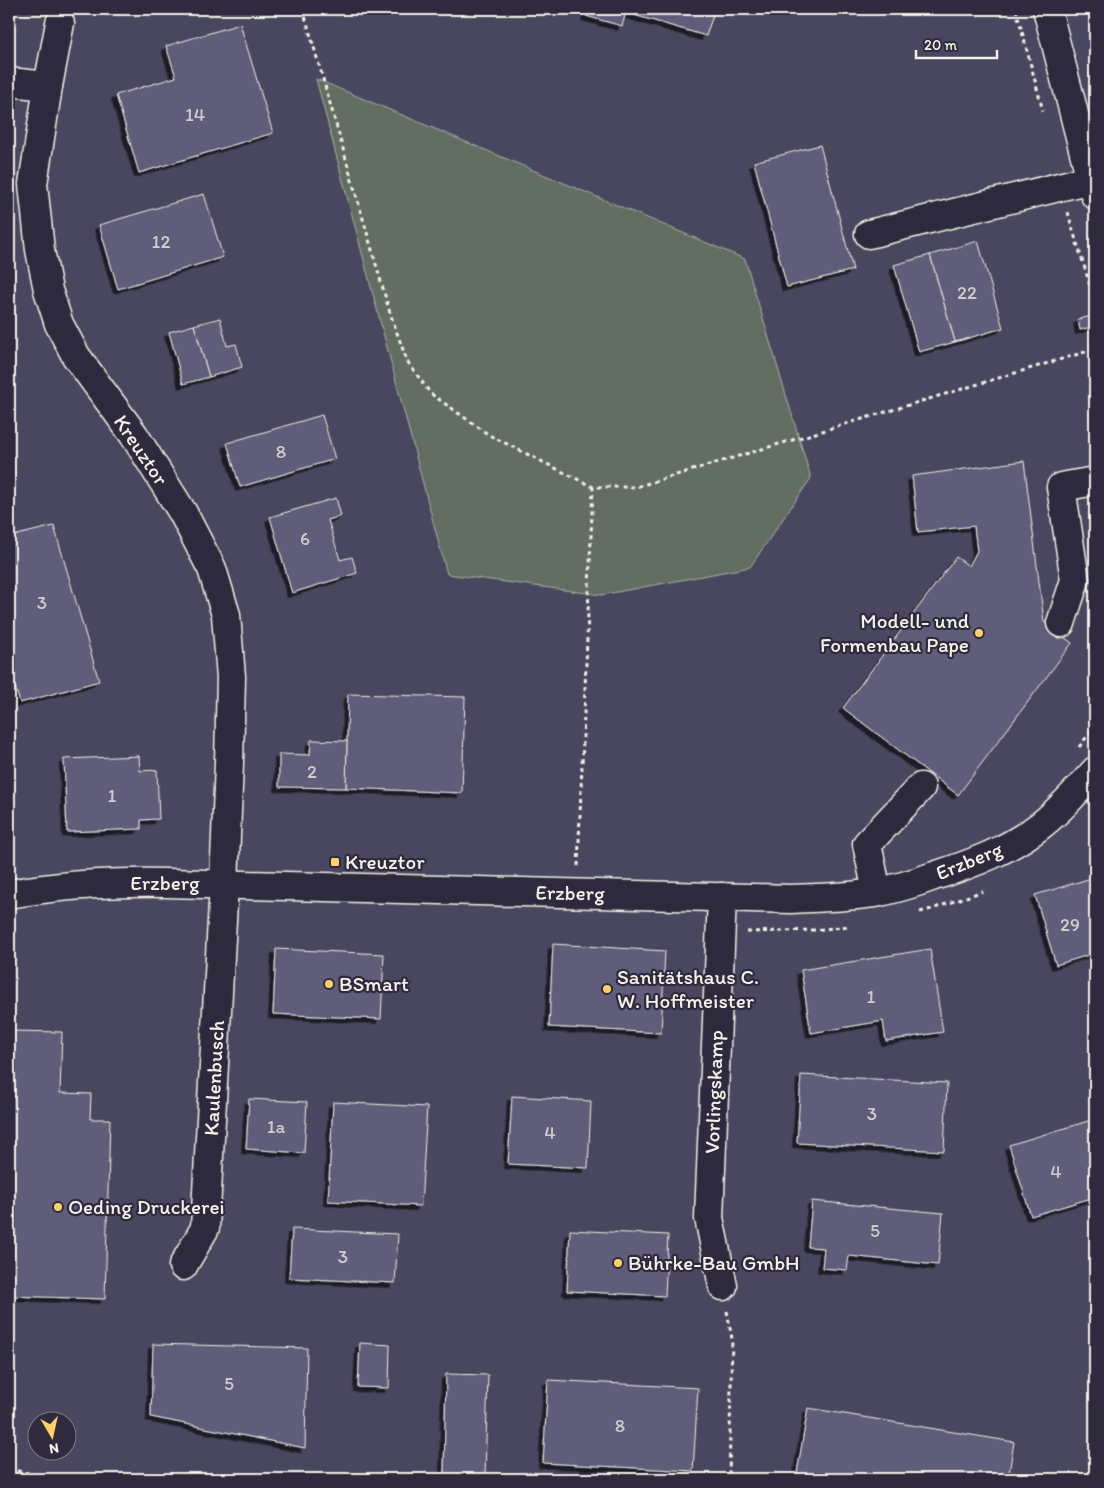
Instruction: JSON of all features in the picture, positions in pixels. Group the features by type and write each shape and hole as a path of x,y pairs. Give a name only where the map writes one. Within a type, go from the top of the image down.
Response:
{"street":[{"path":"869,234 1093,188 1047,9"},
{"name":"Kreuztor","path":"60,23 48,86 34,184 40,250 48,290 59,324 76,356 134,436 183,514 212,569 226,615 231,677 224,884"},
{"path":"9,82 48,86"},
{"path":"1061,623 1074,580 1061,487 1095,481"},
{"name":"Erzberg","path":"9,894 68,886 130,882 791,899 840,897 877,892 917,882 986,858 1013,844 1040,826 1068,801 1095,771"},
{"path":"877,892 867,844 921,787"},
{"name":"Kaulenbusch","path":"183,1266 206,1228 224,884"},
{"name":"Vorlingskamp","path":"722,897 709,1218 723,1286"}],"path":[{"path":"303,9 390,313 407,361 430,393 490,435 593,487 636,487 1095,350"},
{"path":"577,894 593,487"},
{"path":"1075,753 1095,726"},
{"path":"723,1286 732,1338 730,1479"},
{"path":"9,1469 55,1479"}],"shaded area":[{"path":"9,9 1095,9 1095,1479 9,1479"}],"green space":[{"path":"316,79 745,259 811,478 750,567 601,595 447,574"}],"building":[{"path":"588,9 627,9 622,26 586,16"},
{"path":"629,9 715,9 706,36 627,13"},
{"path":"240,24 273,133 139,173 116,95 176,77 166,46"},
{"path":"820,145 853,270 787,287 754,162"},
{"path":"204,194 223,257 118,289 99,225"},
{"path":"978,241 1003,328 955,342 930,255"},
{"path":"930,255 955,342 919,352 894,265"},
{"path":"1093,316 1095,326 1080,330 1078,319"},
{"path":"220,318 227,346 236,344 242,367 209,377 194,325"},
{"path":"194,325 209,377 183,384 169,332"},
{"path":"322,415 335,459 240,487 227,443"},
{"name":"Modell- und Formenbau Pape","path":"1024,461 1044,622 1072,643 958,795 843,708 956,557 969,566 977,551 974,526 918,532 912,476"},
{"path":"336,498 341,516 328,520 340,560 352,557 357,573 292,593 270,517"},
{"path":"54,526 99,681 20,703 9,667 9,537"},
{"path":"348,694 465,697 462,793 346,788"},
{"path":"311,740 347,741 346,788 279,787 279,754 310,755"},
{"path":"139,756 140,771 157,770 159,819 141,820 141,829 67,832 64,759"},
{"path":"1095,877 1095,953 1056,965 1035,895"},
{"name":"Sanitätshaus C. W. Hoffmeister","path":"553,944 665,951 661,1033 549,1027"},
{"name":"BSmart","path":"276,949 384,954 381,1019 273,1014"},
{"path":"930,949 943,1032 886,1041 883,1021 811,1033 801,970"},
{"name":"Oeding Druckerei","path":"9,1031 62,1032 60,1093 91,1094 90,1119 110,1119 105,1299 9,1296"},
{"path":"801,1075 947,1083 944,1151 797,1143"},
{"path":"512,1096 591,1101 588,1168 508,1164"},
{"path":"249,1099 307,1102 304,1153 246,1149"},
{"path":"333,1102 427,1107 421,1206 328,1201"},
{"path":"1095,1119 1095,1197 1031,1216 1009,1145"},
{"path":"812,1201 943,1213 938,1265 849,1256 847,1270 822,1268 824,1248 808,1247"},
{"path":"292,1229 398,1234 395,1283 289,1278"},
{"name":"Bührke-Bau GmbH","path":"570,1230 668,1235 665,1296 567,1291"},
{"path":"360,1343 390,1345 389,1388 358,1387"},
{"path":"153,1344 307,1348 305,1448 151,1417"},
{"path":"446,1374 488,1375 485,1476 444,1475"},
{"path":"548,1380 698,1388 693,1471 543,1463"},
{"path":"808,1408 1014,1442 1008,1479 796,1479"}],"place":[{"name":"Modell- und Formenbau Pape","path":"979,633"},
{"name":"Kreuztor","path":"335,862"},
{"name":"BSmart","path":"329,984"},
{"name":"Sanitätshaus C. W. Hoffmeister","path":"607,989"},
{"name":"Oeding Druckerei","path":"58,1207"},
{"name":"Bührke-Bau GmbH","path":"618,1263"}]}
